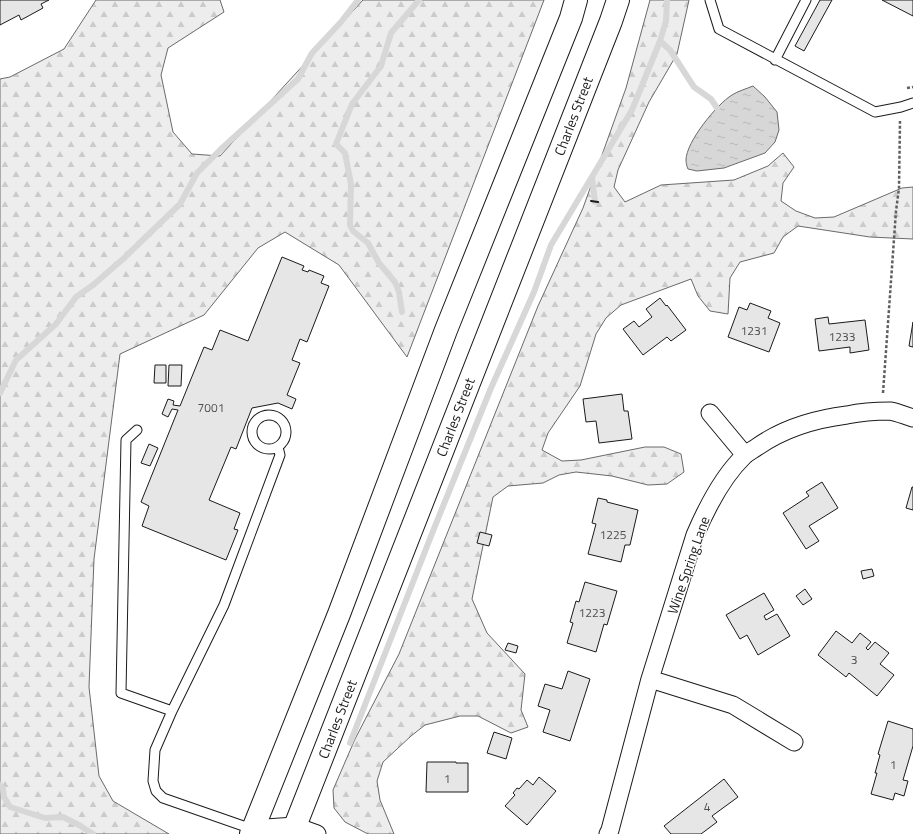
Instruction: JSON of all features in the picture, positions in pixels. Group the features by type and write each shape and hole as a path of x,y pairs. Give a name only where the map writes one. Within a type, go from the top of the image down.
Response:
{"main road":[{"path":"254,832 339,614 446,330 571,18 576,0"},
{"name":"Charles Street","path":"293,830 618,0"}],"street":[{"name":"Wine Spring Lane","path":"608,834 650,679 695,535 705,512 719,487 745,455 762,443 785,431 809,422 858,413 891,411 913,418"},
{"path":"710,413 745,455"},
{"path":"650,679 733,705 794,742"},
{"path":"254,832 293,830 317,834"}],"lane":[{"path":"710,0 719,29 775,60 876,112 913,103"},
{"path":"775,60 806,0"},
{"path":"137,430 126,440 121,693 172,711"},
{"path":"254,832 163,798 156,791 153,781 155,750 172,711 224,605 280,455 278,447"}],"path":[{"path":"882,412 899,188 902,90 913,86"}],"green space":[{"path":"96,0 220,0 224,12 168,48 161,75 173,132 192,154 220,156 363,0 544,0 407,357 339,265 285,232 258,248 204,315 120,354 94,559 89,687 99,776 113,801 169,834 0,834 0,79 10,77 64,49"},
{"path":"650,0 689,0 677,54 649,102 618,170 614,187 625,202 661,185 734,180 768,166 783,153 794,167 783,183 781,201 796,211 815,218 834,217 902,188 913,187 913,239 870,237 798,226 783,237 774,253 740,262 730,278 728,314 710,311 698,296 691,279 621,305 606,318 596,334 580,386 548,433 542,450 562,461 581,460 645,447 664,447 681,454 684,472 667,484 648,485 612,476 576,472 559,475 543,483 508,486 493,497 472,599 487,633 525,674 521,710 528,727 511,733 478,716 460,716 425,725 383,762 377,781 380,800 394,834 368,834 345,822 334,808 333,790 355,739 399,654 538,306 583,208 626,88"}],"water":[{"path":"753,86 765,97 777,112 779,130 775,142 765,153 724,168 697,171 688,169 686,160 687,152 703,124 718,106 732,95"}],"building":[{"path":"0,0 49,0 41,4 43,8 21,20 19,15 0,25"},
{"path":"820,0 832,0 804,51 795,46"},
{"path":"882,0 913,0 913,16"},
{"path":"282,257 304,266 302,270 308,272 309,270 324,276 321,283 329,286 307,342 300,339 292,360 300,363 287,395 296,399 292,409 278,403 252,408 236,449 231,447 209,500 240,513 234,529 238,530 226,560 142,526 149,506 141,502 178,410 172,409 168,417 162,414 168,399 174,401 173,405 180,406 204,347 212,350 220,330 248,341"},
{"path":"660,298 686,330 671,341 667,337 643,355 623,329 634,321 639,327 652,317 646,309"},
{"path":"750,303 771,311 768,318 780,323 769,352 728,337 739,307 747,310"},
{"path":"828,317 829,324 865,320 869,350 850,353 850,347 819,351 815,319"},
{"path":"913,322 913,347 909,346"},
{"path":"155,365 166,365 166,383 154,383"},
{"path":"169,365 182,365 181,386 168,386"},
{"path":"622,394 624,411 628,411 632,439 599,443 596,421 586,422 583,399"},
{"path":"149,444 158,448 150,466 141,463"},
{"path":"822,482 838,508 809,526 819,541 806,549 783,513 809,496 806,492"},
{"path":"913,487 913,510 906,508"},
{"path":"598,498 607,500 607,502 638,510 630,545 625,545 621,562 588,554 596,524 592,523"},
{"path":"480,532 492,535 489,546 477,543"},
{"path":"872,569 874,576 863,579 861,571"},
{"path":"585,582 617,591 607,625 604,624 596,652 567,643 573,623 570,622 576,601 579,602"},
{"path":"805,589 812,599 803,605 796,596"},
{"path":"764,593 774,610 764,616 766,620 777,614 790,636 758,655 747,635 740,639 726,615"},
{"path":"836,631 852,643 860,633 871,642 866,648 868,650 875,642 889,653 880,664 894,675 877,696 849,673 846,677 818,655"},
{"path":"508,643 518,646 516,653 505,650"},
{"path":"568,671 590,679 570,741 543,732 550,710 538,706 545,684 562,689"},
{"path":"888,721 913,729 913,746 903,780 908,781 904,796 895,793 893,800 871,794 877,773 875,773 880,755 878,754"},
{"path":"494,732 512,738 506,759 487,753"},
{"path":"427,762 468,763 468,792 426,792"},
{"path":"539,777 556,791 527,825 505,806 515,795 513,793 517,788 519,789 527,780 533,785"},
{"path":"724,779 738,797 712,816 717,822 701,834 671,834 664,826"}],"waterway":[{"path":"0,393 16,360 56,324 76,297 93,285 123,259 180,204 197,173 221,149 298,79 312,53 341,22 358,0"},
{"path":"402,312 399,292 395,282 379,263 368,243 353,231 350,225 351,184 345,153 336,144 352,104 381,66 391,33 419,0"},
{"path":"350,743 433,531 491,388 534,292 551,245 632,110 660,41 666,21 667,0"},
{"path":"660,41 670,50 694,87 711,99 717,108"},
{"path":"592,177 595,202"},
{"path":"0,785 3,789 4,797 10,807 45,818 63,817 93,834"}],"wall":[{"path":"591,201 598,202"}]}
